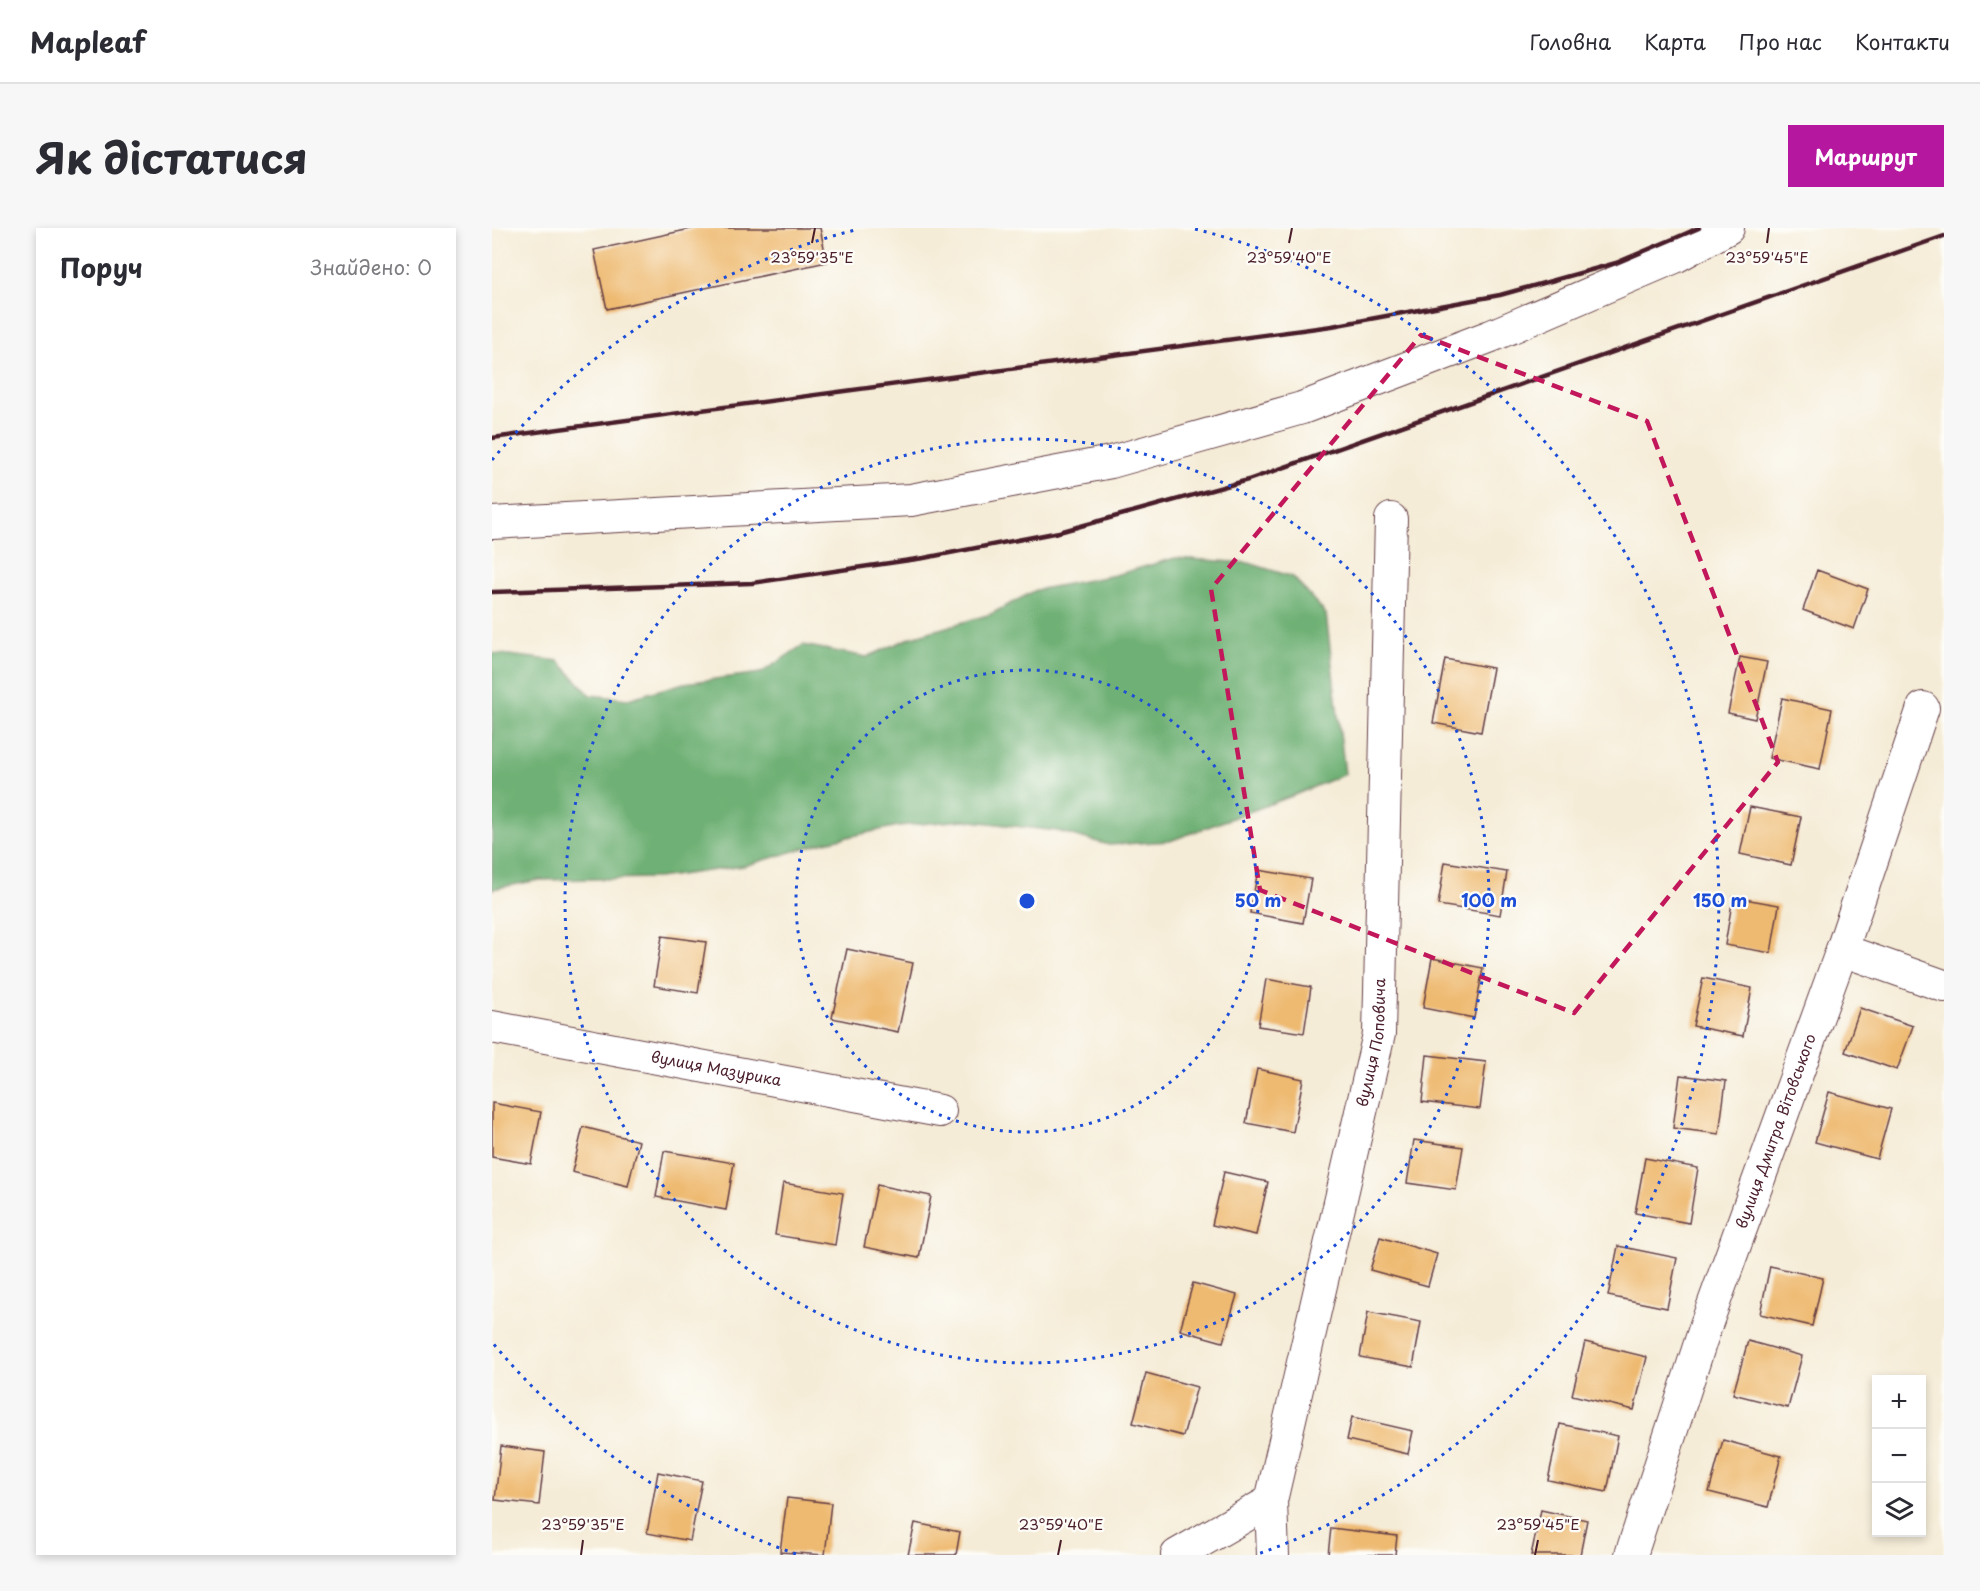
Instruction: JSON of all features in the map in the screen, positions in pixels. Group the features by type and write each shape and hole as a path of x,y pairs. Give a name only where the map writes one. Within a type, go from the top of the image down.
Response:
{"street":[{"path":"492,523 911,501 1112,462 1302,408 1491,336 1675,257 1728,228"},
{"name":"вулиця Поповича","path":"1274,1555 1271,1501 1379,1034 1391,519"},
{"name":"вулиця Дмитра Вітовського","path":"1631,1555 1706,1325 1842,950 1923,708"},
{"path":"1842,950 1944,986"},
{"name":"вулиця Мазурика","path":"492,1027 940,1111"},
{"path":"1177,1555 1271,1501"}],"highlighted area":[{"path":"1421,335 1647,421 1778,762 1574,1013 1260,890 1211,589"}],"green space":[{"path":"1175,558 1249,563 1293,577 1326,614 1345,774 1170,841 1109,845 1057,831 964,820 898,826 825,842 744,866 658,878 539,880 492,889 492,653 559,661 590,695 628,699 684,683 761,673 803,645 867,657 912,637 991,614 1036,590 1115,575"}],"building":[{"path":"695,228 820,228 827,262 607,309 594,250"},
{"path":"1817,570 1868,589 1854,629 1803,610"},
{"path":"1740,657 1767,662 1755,719 1728,713"},
{"path":"1445,659 1493,668 1481,732 1433,723"},
{"path":"1782,698 1832,709 1820,769 1769,758"},
{"path":"1750,807 1801,817 1791,865 1740,854"},
{"path":"1445,862 1507,872 1500,915 1438,905"},
{"path":"1258,870 1311,879 1303,923 1250,913"},
{"path":"1733,897 1779,905 1771,953 1725,945"},
{"path":"662,936 706,942 698,993 654,986"},
{"path":"847,949 913,963 898,1032 832,1018"},
{"path":"1432,958 1483,968 1474,1018 1423,1008"},
{"path":"1703,978 1752,988 1743,1036 1693,1026"},
{"path":"1266,979 1311,987 1304,1033 1258,1026"},
{"path":"1860,1008 1913,1026 1897,1070 1845,1052"},
{"path":"1427,1055 1486,1062 1480,1109 1422,1102"},
{"path":"1257,1069 1303,1079 1293,1132 1246,1123"},
{"path":"1680,1075 1726,1081 1719,1134 1673,1128"},
{"path":"1829,1092 1891,1109 1877,1159 1815,1142"},
{"path":"492,1103 541,1112 531,1164 492,1157"},
{"path":"583,1127 639,1141 628,1186 572,1172"},
{"path":"1414,1140 1463,1147 1456,1190 1407,1183"},
{"path":"664,1151 734,1163 726,1210 656,1197"},
{"path":"1645,1158 1698,1168 1689,1223 1635,1213"},
{"path":"1224,1172 1268,1182 1256,1235 1212,1225"},
{"path":"783,1183 843,1193 835,1245 775,1235"},
{"path":"877,1185 931,1196 919,1258 864,1247"},
{"path":"1380,1237 1437,1254 1428,1286 1370,1270"},
{"path":"1618,1246 1677,1258 1667,1308 1608,1296"},
{"path":"1770,1266 1823,1278 1812,1326 1760,1314"},
{"path":"1193,1283 1237,1295 1223,1342 1180,1330"},
{"path":"1368,1312 1421,1322 1413,1367 1360,1357"},
{"path":"1748,1341 1802,1356 1788,1408 1733,1394"},
{"path":"1585,1342 1647,1357 1634,1410 1572,1395"},
{"path":"1146,1373 1197,1387 1183,1436 1133,1423"},
{"path":"1352,1417 1413,1431 1408,1454 1347,1440"},
{"path":"1560,1424 1618,1436 1607,1492 1548,1480"},
{"path":"1723,1440 1781,1456 1768,1507 1709,1492"},
{"path":"501,1446 545,1452 539,1505 495,1500"},
{"path":"658,1472 702,1481 690,1541 647,1533"},
{"path":"787,1498 831,1503 825,1555 780,1552"},
{"path":"1541,1510 1587,1520 1580,1555 1531,1555"},
{"path":"915,1523 960,1532 956,1555 908,1555"},
{"path":"1331,1528 1397,1536 1395,1555 1328,1555"}],"railway":[{"path":"492,438 1332,326 1500,295 1616,263 1699,228"},
{"path":"492,592 752,583 924,558 1059,532 1248,480 1944,236"}]}
